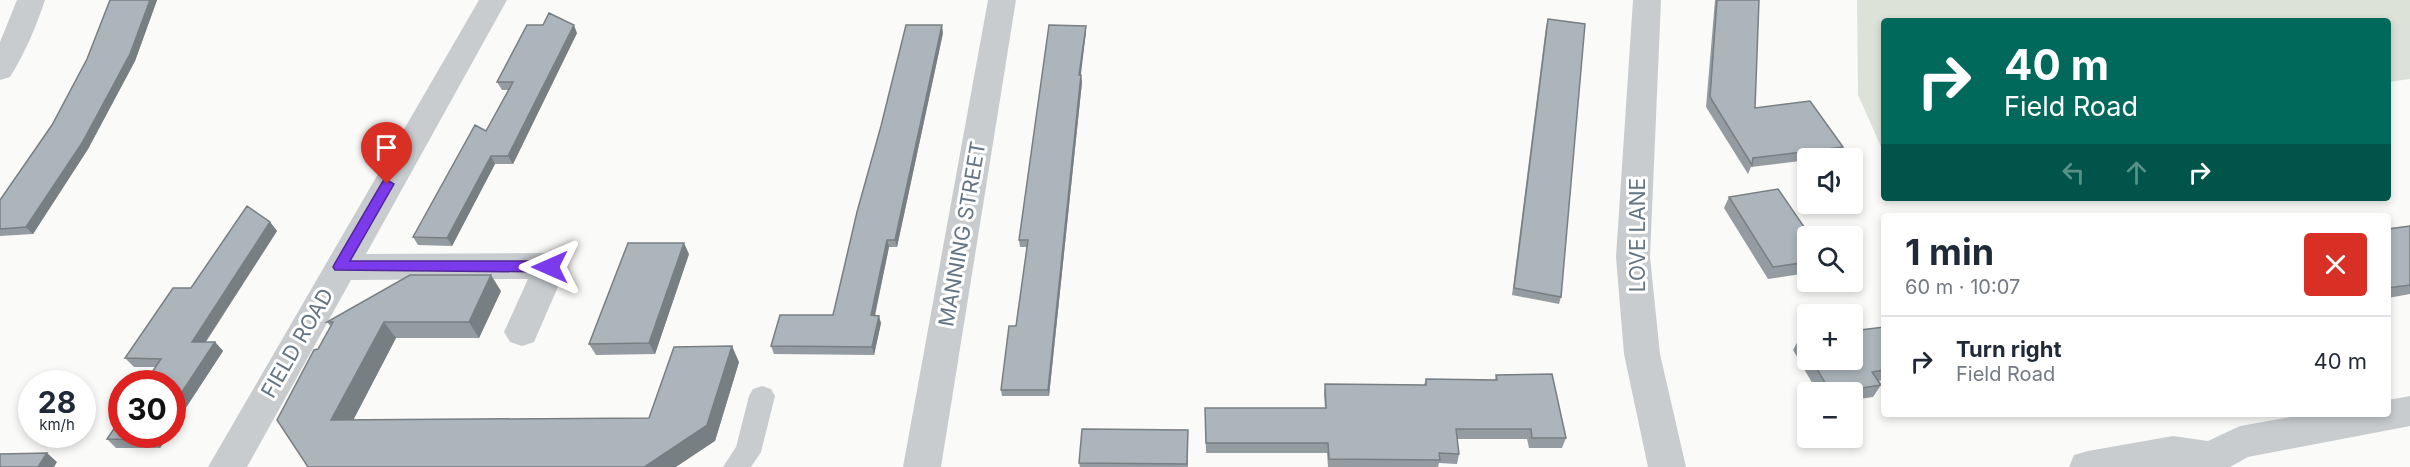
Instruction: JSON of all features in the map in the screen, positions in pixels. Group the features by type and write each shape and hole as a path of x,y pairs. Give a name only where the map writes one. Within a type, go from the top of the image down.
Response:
{"street":[{"path":"0,70 22,27 31,0"},
{"name":"FIELD ROAD","path":"227,467 493,0"},
{"name":"MANNING STREET","path":"922,467 1002,0"},
{"name":"LOVE LANE","path":"1647,0 1633,257 1642,354 1667,467"},
{"path":"340,267 550,267 522,332"},
{"path":"2391,414 2410,411"},
{"path":"2088,467 2173,452 2212,458 2240,442 2377,417"}],"lane":[{"path":"736,467 744,460 748,452 762,396"}],"shaded area":[{"path":"1857,0 2410,0 2410,79 2391,82 2391,18 1881,18 1881,147 1858,95"}],"building":[{"path":"110,0 150,0 130,54 82,143 26,227 0,229 0,200 52,125 87,59"},
{"path":"1717,0 1759,0 1755,108 1810,101 1843,147 1797,148 1797,153 1753,158 1752,165 1710,97"},
{"path":"549,13 574,25 508,156 491,156 447,238 413,237 475,125 486,131 513,82 497,82 527,25 543,25"},
{"path":"1548,19 1585,24 1561,297 1514,288"},
{"path":"906,25 942,25 895,240 887,240 871,315 879,316 872,347 771,346 780,315 833,315 857,212"},
{"path":"1049,25 1086,26 1079,75 1081,75 1048,390 1001,390 1009,326 1016,326 1028,240 1019,240"},
{"path":"1778,189 1803,226 1797,226 1797,264 1773,267 1729,197"},
{"path":"247,206 270,222 192,342 215,342 186,386 186,370 154,370 161,359 125,358 173,288 191,288"},
{"path":"2410,226 2410,285 2391,288 2391,229"},
{"path":"628,243 684,243 649,343 589,344"},
{"path":"410,275 491,275 469,322 384,322 331,420 649,418 674,347 732,346 707,425 644,467 308,467 277,420 314,350 318,349 333,322 327,322"},
{"path":"1881,327 1881,370 1872,372 1881,385 1863,388 1863,382 1825,382 1818,370 1863,370 1863,330"},
{"path":"1552,374 1566,438 1532,438 1531,429 1456,429 1459,454 1439,453 1440,460 1329,459 1328,443 1206,443 1205,408 1326,408 1325,384 1426,385 1426,379 1497,380 1496,375"},
{"path":"1082,429 1188,430 1187,464 1079,463"},
{"path":"47,453 38,467 0,467 0,454"}],"route":[{"path":"387,184 340,267 550,267"}]}
